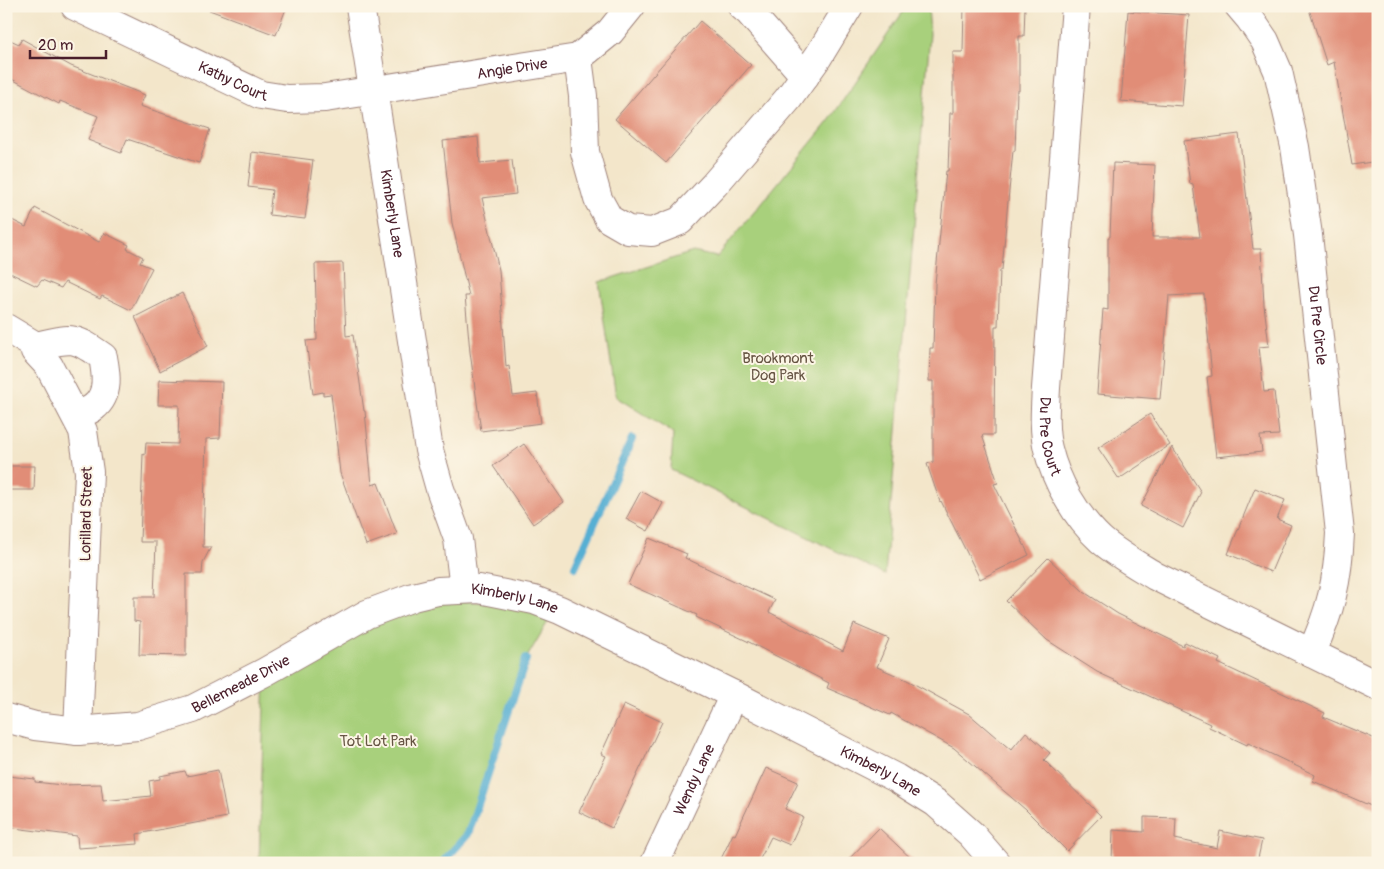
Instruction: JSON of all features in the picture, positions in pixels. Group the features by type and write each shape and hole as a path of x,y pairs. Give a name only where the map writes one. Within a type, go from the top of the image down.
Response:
{"street":[{"name":"Kathy Court","path":"75,6 262,95 287,99 325,98 374,90"},
{"name":"Kimberly Lane","path":"360,6 429,450 440,489 458,539 464,589 479,589 513,595 534,600 560,610 734,695 888,774 936,803 971,834 996,863"},
{"path":"631,6 610,32 578,58 583,96 585,152 598,199 609,219 628,230 652,232 680,221 714,185 788,99 818,57 849,6"},
{"path":"742,6 805,76"},
{"name":"Du Pre Court","path":"1076,6 1046,388 1045,420 1048,448 1056,473 1080,517 1101,540 1128,559 1156,576 1378,686"},
{"name":"Du Pre Circle","path":"1239,6 1265,41 1278,71 1295,147 1308,234 1340,534 1339,564 1334,593 1325,623 1312,653"},
{"name":"Angie Drive","path":"374,90 578,58"},
{"name":"Lorillard Street","path":"6,328 36,346 36,351 49,366 83,431 89,472 78,731"},
{"path":"36,346 70,339 85,344 103,357 107,377 104,391 96,406 76,416"},
{"name":"Bellemeade Drive","path":"6,718 35,726 78,731 138,726 193,709 265,672 367,614 413,597 438,591 464,589"},
{"name":"Wendy Lane","path":"655,863 734,695"}],"green space":[{"name":"Brookmont Dog Park","path":"907,6 928,6 930,34 885,575 671,470 673,433 616,397 599,282 693,252 717,257 829,121"},
{"name":"Tot Lot Park","path":"413,597 556,608 526,659 468,834 442,863 259,863 265,672"}],"building":[{"path":"204,6 287,6 276,35 204,8"},
{"path":"964,6 1025,6 1024,36 1019,36 1019,91 1017,91 1015,151 1013,151 1002,270 1000,270 998,326 995,326 994,435 982,435 998,483 994,484 1029,555 980,579 940,502 927,464 933,462 933,381 929,381 930,348 933,348 935,284 946,171 948,171 950,113 953,113 953,52 963,52"},
{"path":"1308,6 1374,6 1378,19 1378,161 1352,165 1334,62 1327,65"},
{"path":"1128,11 1189,15 1182,106 1121,101"},
{"path":"700,21 751,65 666,163 615,119"},
{"path":"6,38 19,44 22,39 71,66 145,95 140,106 210,129 199,163 127,139 121,153 88,140 98,116 60,101 59,104 6,76"},
{"path":"1239,134 1253,249 1261,249 1264,305 1269,346 1259,347 1264,392 1274,391 1279,435 1260,436 1262,452 1216,457 1207,377 1212,376 1204,294 1169,296 1160,399 1097,394 1103,309 1108,310 1108,237 1110,237 1113,163 1155,165 1152,237 1200,237 1193,185 1190,184 1184,141"},
{"path":"478,137 480,163 512,160 516,194 482,198 499,270 506,367 509,366 513,396 537,393 541,423 481,431 470,352 465,296 469,296 452,223 443,141"},
{"path":"252,152 313,160 305,219 269,215 272,190 248,187"},
{"path":"35,208 99,242 104,233 129,245 127,249 143,257 140,263 152,268 131,310 102,296 100,299 65,282 61,288 42,280 37,286 6,271 6,217 26,227"},
{"path":"343,263 346,336 353,335 365,411 372,485 378,483 397,534 366,545 340,473 331,394 323,395 323,392 313,394 306,341 317,340 315,264"},
{"path":"182,293 208,346 160,371 135,317"},
{"path":"159,380 222,382 220,438 206,439 203,547 211,547 203,562 202,574 186,574 186,656 139,655 140,622 134,621 134,597 154,597 156,542 140,542 143,454 145,455 146,443 178,444 179,405 158,405"},
{"path":"1150,414 1170,445 1119,479 1098,448"},
{"path":"524,444 564,502 533,524 493,466"},
{"path":"1172,447 1201,492 1183,528 1141,506"},
{"path":"6,466 35,466 34,490 6,490"},
{"path":"1255,488 1285,500 1277,519 1291,525 1271,572 1228,554"},
{"path":"641,491 663,503 648,531 626,519"},
{"path":"649,538 687,554 685,558 775,600 769,612 843,651 854,624 889,639 877,667 907,680 969,714 1011,750 1026,732 1050,753 1044,760 1101,816 1067,851 1026,810 954,748 891,713 890,715 827,688 829,683 696,617 697,615 628,584"},
{"path":"1048,558 1084,592 1118,614 1183,646 1185,642 1220,659 1218,663 1325,713 1323,717 1378,740 1378,809 1313,781 1315,775 1248,743 1247,745 1209,727 1210,724 1097,672 1047,640 1006,601"},
{"path":"624,704 662,722 612,828 579,812 606,756 601,754"},
{"path":"766,768 798,782 785,809 803,817 790,845 771,837 758,863 719,863 733,834 735,835"},
{"path":"218,770 227,817 137,834 138,844 78,848 77,836 6,827 8,776 62,785 101,784 103,801 151,796 149,781 160,779 160,776 185,771 187,776"},
{"path":"1144,817 1176,818 1175,839 1217,848 1220,831 1262,840 1257,863 1112,861 1113,830 1144,832"},
{"path":"879,828 916,863 845,863"}],"waterway":[{"path":"575,567 632,439"},
{"path":"442,863 468,834 526,659"}]}
